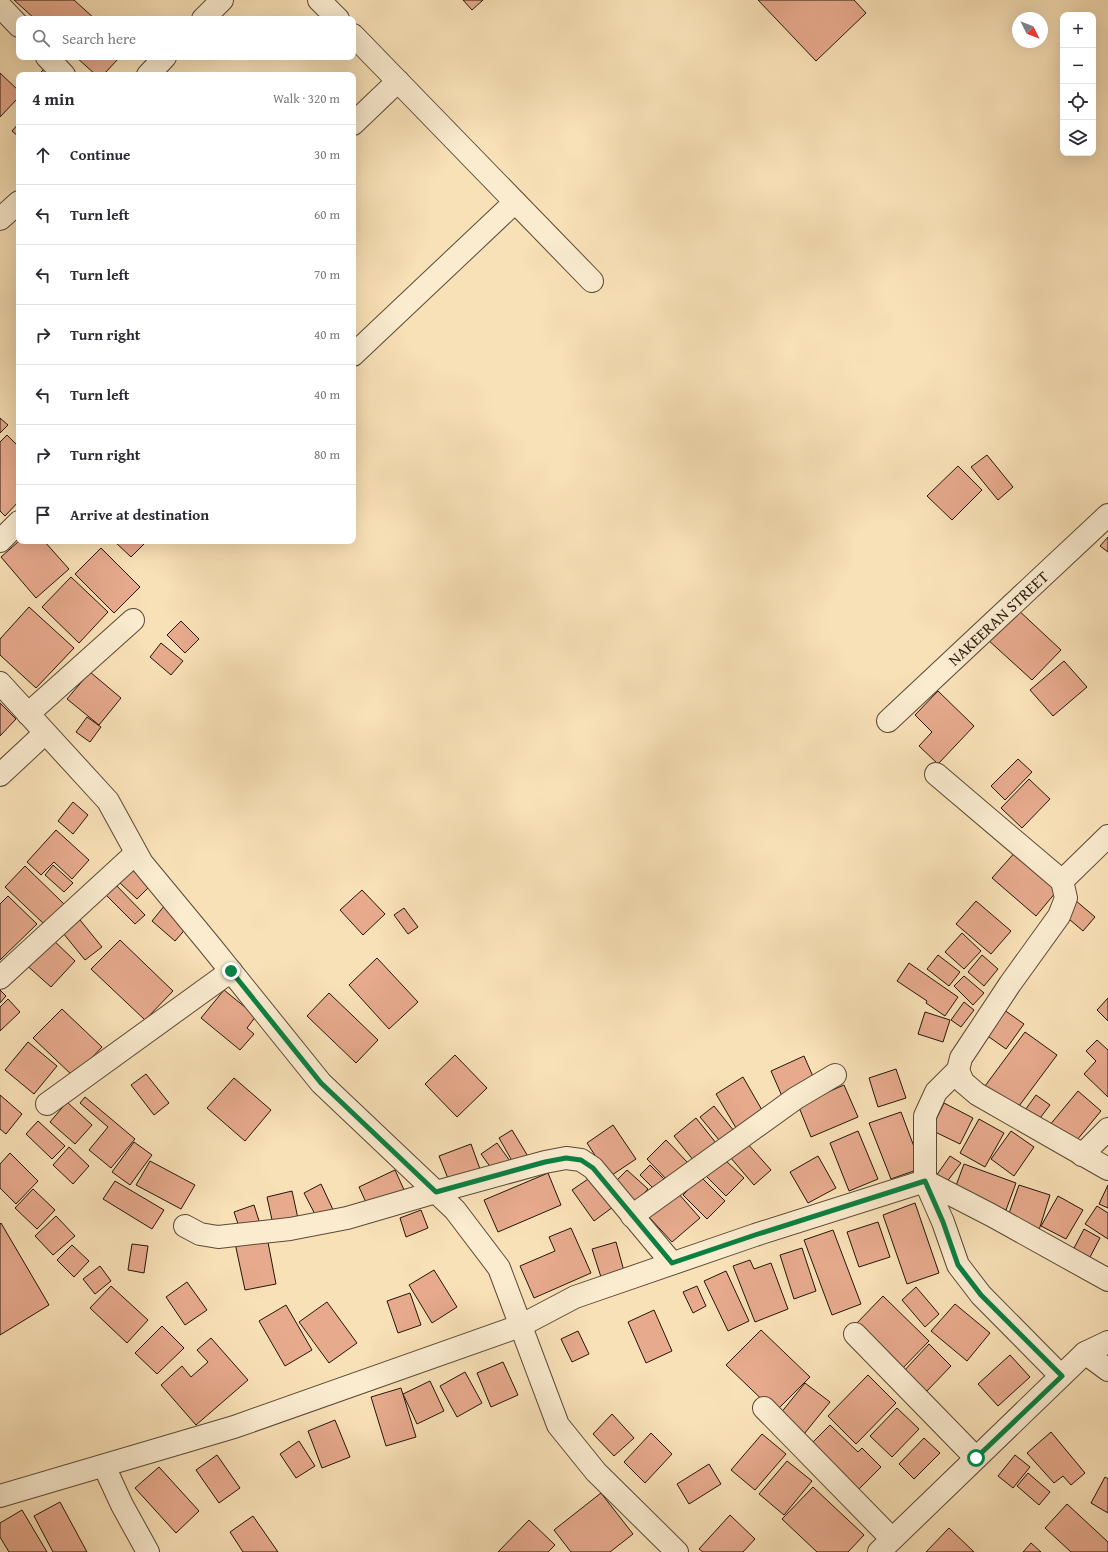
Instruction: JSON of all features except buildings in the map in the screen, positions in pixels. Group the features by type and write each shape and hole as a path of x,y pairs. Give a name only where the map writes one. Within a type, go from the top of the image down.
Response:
{"street":[{"path":"206,16 222,0"},
{"path":"319,0 335,16"},
{"path":"0,6 16,23"},
{"path":"356,38 592,281"},
{"path":"50,60 61,72"},
{"path":"151,72 162,60"},
{"path":"356,121 398,81"},
{"path":"356,352 515,202"},
{"path":"0,219 16,205"},
{"name":"NAKEERAN STREET","path":"888,721 1108,515"},
{"path":"0,541 16,525"},
{"path":"28,714 133,620"},
{"path":"0,683 108,801 142,863 321,1083 455,1210 499,1268 558,1425 596,1472 677,1552"},
{"path":"0,775 45,733"},
{"path":"936,774 1062,881 1066,898 1059,916 1010,984 961,1058 958,1070 936,1092 925,1116 925,1181 943,1222 958,1265 981,1295 1062,1376"},
{"path":"1062,881 1108,836"},
{"path":"0,978 136,852"},
{"path":"47,1104 231,971"},
{"path":"958,1070 963,1082 977,1094 1108,1169"},
{"path":"632,1216 796,1098 835,1075"},
{"path":"1082,1155 1108,1130"},
{"path":"185,1226 200,1234 218,1236 290,1229 347,1218 545,1162 566,1158 581,1160 593,1168 672,1263"},
{"path":"0,1496 234,1427 520,1326 574,1297 762,1232 925,1181 991,1215 1108,1280"},
{"path":"855,1334 976,1458"},
{"path":"764,1408 886,1546 1085,1353 1108,1342"},
{"path":"1085,1353 1108,1370"},
{"path":"104,1466 122,1505 148,1552"}],"route":[{"path":"231,971 321,1083 436,1192 545,1162 566,1158 581,1160 593,1168 672,1263 925,1181 943,1222 958,1265 981,1295 1062,1376 976,1458"}]}
